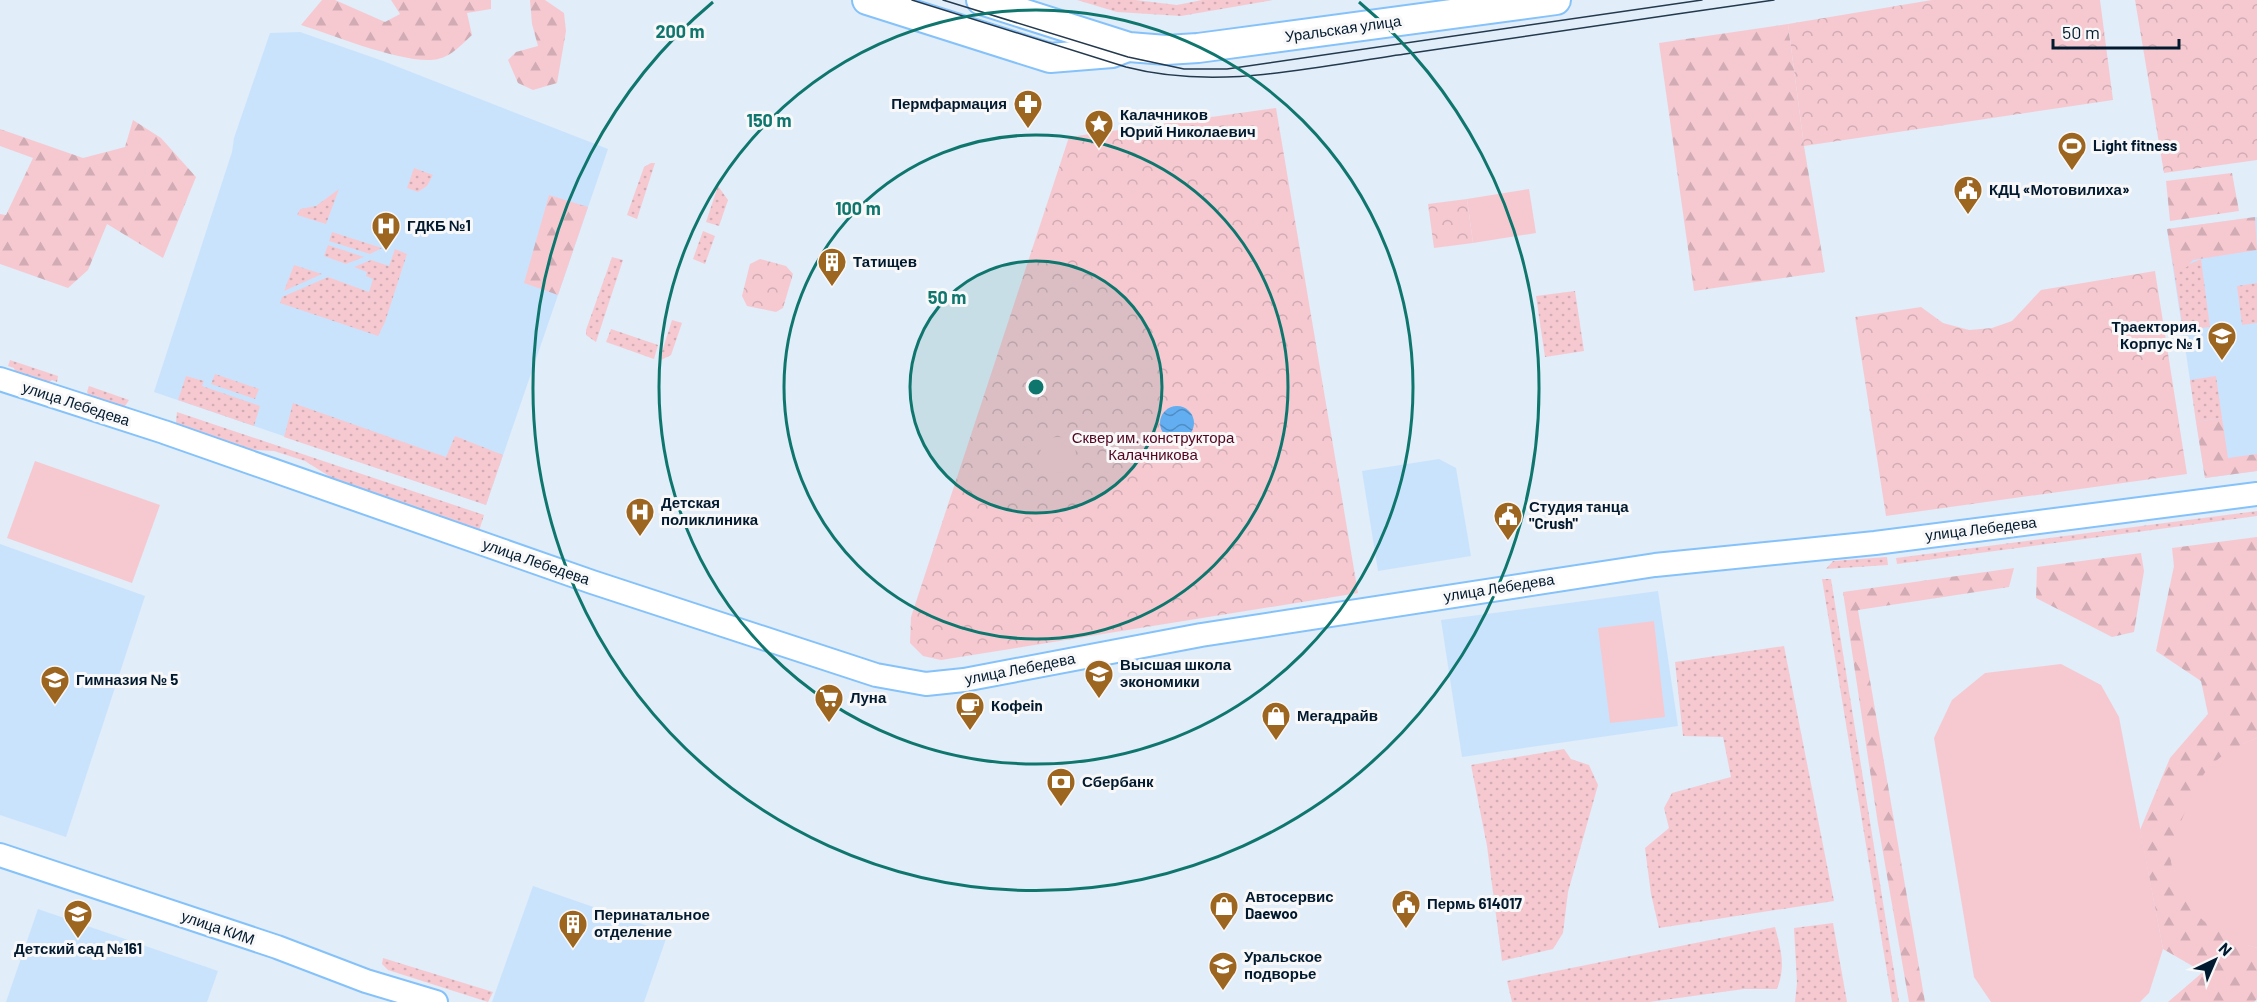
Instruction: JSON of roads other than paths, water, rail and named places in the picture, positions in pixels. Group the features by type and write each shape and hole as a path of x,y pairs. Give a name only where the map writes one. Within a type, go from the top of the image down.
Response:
{"main road":[{"name":"Уральская улица","path":"867,0 1050,58 1112,53 1129,47"},
{"name":"Уральская улица","path":"981,0 1129,47 1166,50 1198,48 1556,0"}],"street":[{"name":"улица Лебедева","path":"0,379 164,432 504,552 761,638 876,675 926,684 964,680 1201,635 1655,565 1841,547 2257,494"},
{"name":"улица КИМ","path":"0,855 277,947 366,981 436,1002"}],"water":[{"path":"1177,406 1189,411 1194,423 1189,435 1177,440 1165,435 1160,423 1165,411"}],"tram line":[{"path":"912,0 1126,67 1161,74 1195,77 1230,77 1301,70 1774,0"},
{"path":"943,0 1128,57 1184,69 1227,69 1702,0"}],"place":[{"name":"Пермфармация","path":"1028,130"},
{"name":"Калачников Юрий Николаевич","path":"1099,150"},
{"name":"Light fitness","path":"2072,172"},
{"name":"КДЦ «Мотовилиха»","path":"1968,216"},
{"name":"ГДКБ №1","path":"386,252"},
{"name":"Татищев","path":"832,288"},
{"name":"Траектория. Корпус № 1","path":"2222,362"},
{"name":"Детская поликлиника","path":"640,538"},
{"name":"Студия танца \"Crush\"","path":"1508,542"},
{"name":"Высшая школа экономики","path":"1099,700"},
{"name":"Гимназия № 5","path":"55,706"},
{"name":"Луна","path":"829,724"},
{"name":"Кофеin","path":"970,732"},
{"name":"Мегадрайв","path":"1276,742"},
{"name":"Сбербанк","path":"1061,808"},
{"name":"Пермь 614017","path":"1406,930"},
{"name":"Автосервис Daewoo","path":"1224,932"},
{"name":"Детский сад №161","path":"78,940"},
{"name":"Перинатальное отделение","path":"573,950"},
{"name":"Уральское подворье","path":"1223,992"}],"park label":[{"name":"Сквер им. конструктора Калачникова","path":"1153,446"}]}
